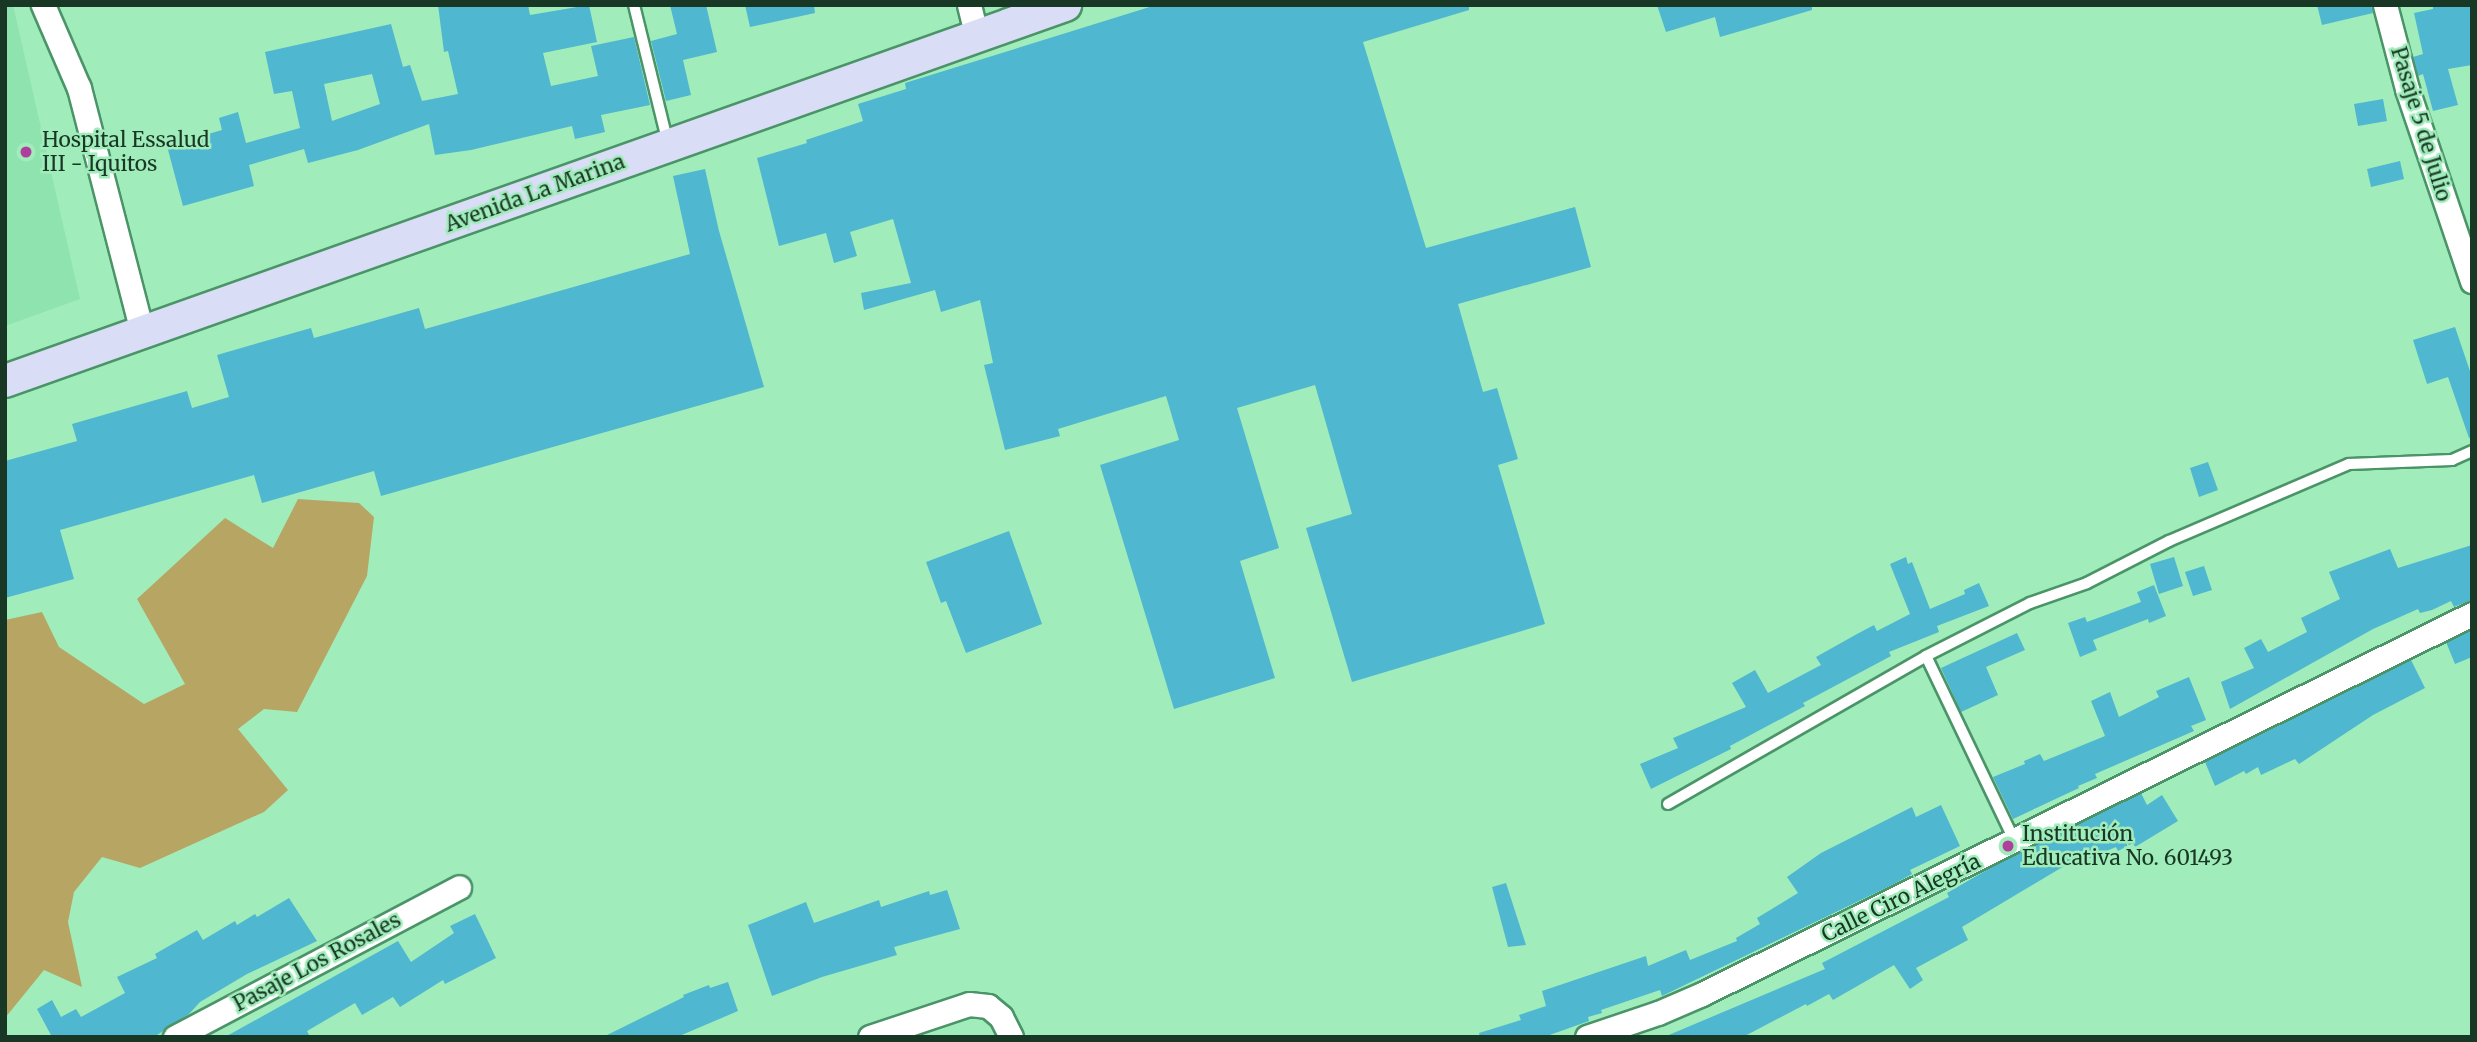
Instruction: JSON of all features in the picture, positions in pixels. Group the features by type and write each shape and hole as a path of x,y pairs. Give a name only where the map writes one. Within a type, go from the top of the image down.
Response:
{"main road":[{"name":"Avenida La Marina","path":"5,381 1065,5"}],"street":[{"path":"43,5 79,88 142,332"},
{"path":"968,5 977,36"},
{"name":"Pasaje 5 de Julio","path":"2385,5 2407,89 2472,281"},
{"name":"Calle Ciro Alegría","path":"1587,1037 1658,1013 1702,994 2015,842 2472,614"},
{"name":"Pasaje Los Rosales","path":"175,1037 458,887"},
{"path":"870,1037 969,1004 988,1006 1001,1017 1011,1037"}],"lane":[{"path":"634,5 668,145"},
{"path":"1668,804 1926,656 2030,603 2087,583 2169,541 2349,464 2452,460 2472,451"},
{"path":"1926,656 2015,842"}],"shaded area":[{"name":"Hospital Essalud III - Iquitos","path":"5,5 13,5 80,299 5,326"},
{"path":"298,499 359,503 374,517 367,576 297,712 264,709 238,729 288,790 264,812 140,868 102,857 74,892 68,922 82,987 44,970 5,1018 5,620 42,612 59,647 144,704 185,684 137,599 225,518 273,548"}],"building":[{"path":"438,5 528,5 530,15 589,5 597,42 543,53 551,86 598,76 591,46 634,37 650,105 601,115 605,132 575,139 572,126 471,150 435,155 429,124 358,150 308,163 304,149 249,165 254,186 183,206 167,146 222,130 219,118 238,112 246,143 300,128 292,91 274,94 265,52 391,24 403,67 410,65 422,101 458,94 448,51 444,52","holes":["372,74 380,104 332,121 324,84"]},
{"path":"670,5 706,5 717,52 683,60 691,95 666,101 651,41 677,34"},
{"path":"745,5 814,5 815,13 750,27"},
{"path":"1156,5 1469,5 1469,10 1363,42 1426,248 1575,207 1591,267 1458,304 1483,392 1497,388 1518,459 1498,465 1545,624 1352,682 1306,528 1352,514 1315,385 1237,408 1279,548 1240,561 1275,678 1174,709 1100,465 1179,440 1166,396 1058,429 1060,436 1005,450 984,365 993,363 980,300 941,312 935,290 864,310 861,293 911,283 893,219 850,232 857,256 834,263 826,233 779,246 757,158 807,143 806,140 863,121 858,104 906,89 905,83"},
{"path":"1657,5 1812,5 1812,10 1720,37 1715,17 1666,32"},
{"path":"2317,5 2371,5 2373,13 2322,25"},
{"path":"2433,5 2472,5 2472,65 2448,69 2458,105 2433,111 2423,74 2418,76 2413,57 2423,54 2414,13 2433,9"},
{"path":"2383,99 2387,121 2358,126 2354,104"},
{"path":"2400,161 2404,179 2371,187 2367,169"},
{"path":"705,169 719,231 764,387 381,496 374,471 262,503 254,475 60,530 74,579 5,598 5,461 77,441 72,424 187,391 192,408 229,397 217,355 311,328 314,338 419,308 425,329 690,254 673,176"},
{"path":"2455,327 2472,377 2472,437 2469,438 2448,377 2427,384 2413,340"},
{"path":"2208,462 2218,490 2199,497 2190,468"},
{"path":"1009,531 1042,624 966,653 946,601 941,603 926,562"},
{"path":"2472,545 2472,600 2454,607 2451,601 2420,613 2418,609 2373,629 2230,709 2221,682 2254,668 2244,648 2261,639 2268,652 2307,632 2301,618 2340,599 2329,572 2390,549 2398,568"},
{"path":"1906,557 1908,564 1912,562 1930,609 1965,594 1964,590 1979,583 1989,606 1937,626 1939,632 1889,652 1891,656 1803,703 1805,706 1730,746 1731,749 1651,789 1640,764 1678,748 1673,738 1746,707 1732,683 1755,670 1768,693 1821,665 1816,657 1857,634 1874,625 1877,631 1910,614 1890,564"},
{"path":"2174,557 2183,586 2159,594 2150,564"},
{"path":"2204,566 2212,590 2193,596 2185,572"},
{"path":"2154,585 2166,616 2149,623 2148,619 2093,640 2097,650 2080,657 2068,623 2085,617 2087,622 2141,602 2137,592"},
{"path":"2472,630 2472,657 2455,664 2446,642"},
{"path":"2017,633 2025,650 1986,667 1998,695 1961,712 1941,668"},
{"path":"2411,660 2425,688 2373,715 2299,764 2295,759 2261,775 2258,767 2215,786 2205,762"},
{"path":"2189,677 2206,720 2191,726 2194,731 2095,774 2097,778 2078,786 2079,788 2013,819 1993,777 2025,764 2024,761 2040,754 2044,761 2105,736 2091,701 2110,692 2119,717 2159,697 2156,691"},
{"path":"2141,793 2147,805 2162,795 2178,821 2135,847 2133,843 2118,851 2116,847 2083,861 2081,856 1962,927 1968,940 1916,968 1923,980 1910,989 1894,965 1833,1000 1829,994 1743,1037 1664,1037 1825,969 1822,963 1949,897 1947,893 1999,863"},
{"path":"1941,805 1960,846 1910,870 1912,874 1894,884 1662,996 1660,990 1601,1010 1602,1013 1588,1017 1589,1021 1544,1037 1480,1037 1479,1033 1521,1020 1519,1015 1546,1006 1542,991 1646,956 1648,966 1686,950 1690,960 1737,941 1736,938 1760,924 1757,918 1798,893 1787,877 1821,853 1912,807 1916,817"},
{"path":"1506,883 1526,945 1508,947 1492,887"},
{"path":"947,890 960,929 894,947 897,955 822,977 772,996 748,925 806,902 814,923 879,900 881,907 929,891 930,895"},
{"path":"289,898 317,941 247,974 200,1002 189,1014 154,1037 52,1037 37,1009 52,1000 61,1017 76,1009 81,1017 125,993 117,977 157,958 155,954 197,930 203,940 235,921 237,925 255,914 257,917"},
{"path":"475,914 496,958 445,984 443,980 400,1007 393,997 362,1015 355,1003 307,1031 310,1037 225,1037 398,941 411,962 454,933 450,926"},
{"path":"728,982 738,1011 677,1037 603,1037 684,997 683,995 709,985 710,988"}],"place":[{"name":"Hospital Essalud III - Iquitos","path":"26,152"},
{"name":"Institución Educativa No. 601493","path":"2008,846"}]}
